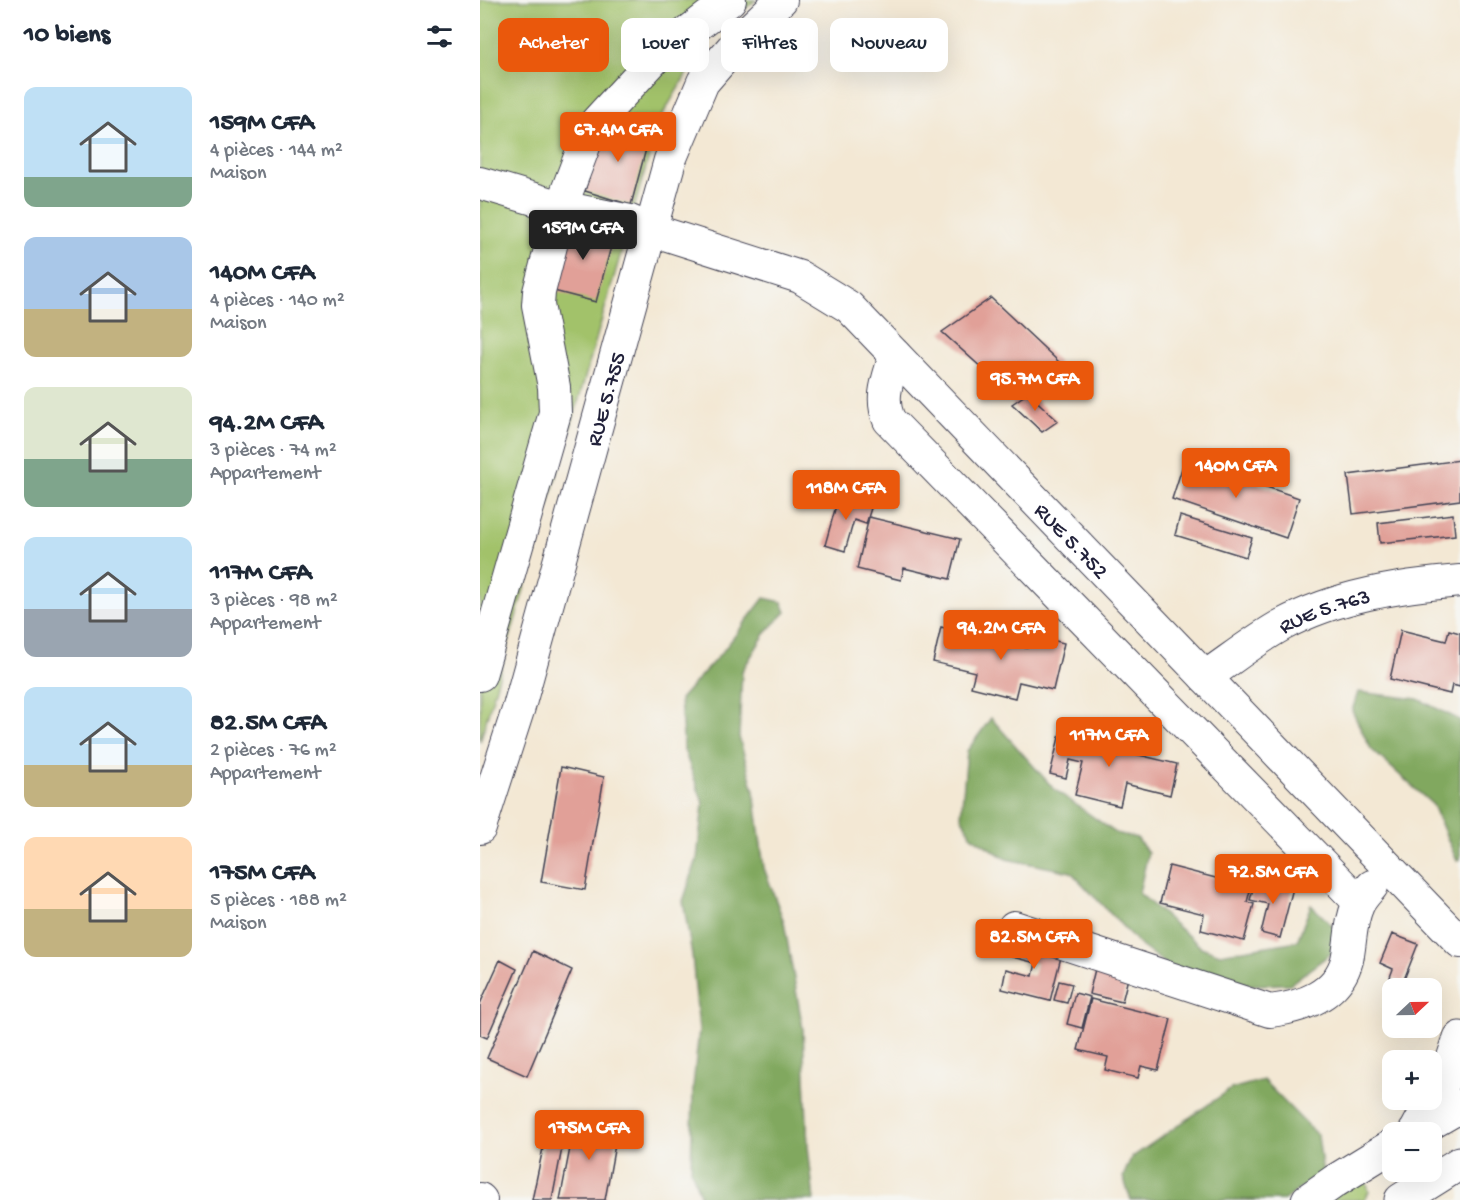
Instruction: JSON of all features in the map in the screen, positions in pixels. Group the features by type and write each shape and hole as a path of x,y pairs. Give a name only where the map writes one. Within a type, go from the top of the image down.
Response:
{"highway":[{"path":"1416,1122 1450,1068 1460,1038"},
{"path":"1433,1122 1460,1106"},
{"path":"1308,1200 1382,1152"},
{"path":"1401,1200 1460,1163"}],"lane":[{"path":"480,675 555,413 554,387 538,304 538,292 561,207 589,133 597,121 657,56 730,0"},
{"name":"RUE 5.755","path":"480,828 519,707 641,225 703,82 742,37 782,0"},
{"name":"RUE 5.752","path":"480,183 561,207 641,225 800,277 849,307 1460,942"},
{"path":"896,354 883,396 884,409 889,420 1359,902"},
{"name":"RUE 5.763","path":"1205,677 1279,627 1308,612 1341,601 1387,591 1460,581"},
{"path":"1014,927 1270,1011 1292,1009 1312,1002 1339,975 1346,962 1354,914 1359,902 1387,867"}],"green space":[{"path":"480,0 756,0 733,18 721,18 721,28 709,37 709,18 621,18 621,72 688,72 659,121 480,742"},
{"path":"764,598 782,602 786,612 766,632 742,671 739,737 754,791 764,868 784,922 803,1029 808,1146 814,1200 702,1200 691,1170 693,1087 699,1030 692,955 683,901 697,859 703,803 684,750 680,699 723,651"},
{"path":"1358,692 1418,699 1460,720 1460,860 1457,861 1433,805 1371,749 1352,711"},
{"path":"991,718 1054,789 1116,833 1137,838 1148,853 1139,893 1201,947 1220,954 1297,941 1311,905 1338,931 1337,949 1290,984 1252,985 1174,970 1141,946 1071,872 1006,859 971,836 961,816 967,751"},
{"path":"1263,1080 1318,1136 1323,1173 1284,1200 1131,1200 1123,1177 1131,1158 1231,1089"},
{"path":"1361,1180 1367,1184 1369,1192 1364,1200 1326,1200"}],"building":[{"path":"604,121 650,134 631,205 585,191"},
{"path":"570,219 615,232 596,302 550,290"},
{"path":"991,298 1059,362 1042,379 1013,396 942,332"},
{"path":"1028,393 1058,421 1042,432 1012,404"},
{"path":"1185,459 1299,498 1286,538 1172,499"},
{"path":"1460,460 1460,500 1353,514 1348,475"},
{"path":"839,495 872,505 866,524 854,520 845,551 825,545"},
{"path":"1453,514 1455,535 1380,543 1378,523"},
{"path":"1180,516 1252,538 1246,557 1175,535"},
{"path":"869,517 960,539 950,579 904,568 901,580 857,569"},
{"path":"941,627 1027,648 1031,635 1064,643 1053,690 1019,682 1015,698 971,687 975,672 933,662"},
{"path":"1401,630 1446,641 1449,630 1460,633 1460,687 1452,685 1450,694 1390,679"},
{"path":"1062,725 1103,735 1101,746 1177,764 1170,795 1125,784 1120,806 1075,795 1083,763 1070,760 1066,778 1050,774"},
{"path":"561,767 604,777 585,890 541,882"},
{"path":"1169,866 1251,887 1247,902 1254,904 1244,941 1201,930 1204,914 1160,903"},
{"path":"1256,878 1293,888 1280,938 1261,933 1268,904 1250,900"},
{"path":"1392,934 1418,944 1405,978 1390,977 1393,969 1380,963"},
{"path":"1017,937 1063,949 1050,1001 1002,989 1006,969 1033,976 1036,963 1012,957"},
{"path":"533,951 572,970 527,1076 487,1058"},
{"path":"500,960 517,969 487,1038 480,1035 480,1004"},
{"path":"1095,969 1128,978 1122,1002 1089,994"},
{"path":"1059,981 1072,984 1067,1003 1054,1000"},
{"path":"1075,993 1090,997 1082,1028 1067,1024"},
{"path":"1091,999 1171,1019 1158,1070 1141,1066 1138,1078 1105,1070 1108,1057 1078,1050"},
{"path":"576,1117 618,1128 605,1200 560,1200"},
{"path":"546,1134 564,1138 552,1200 532,1200"}]}
